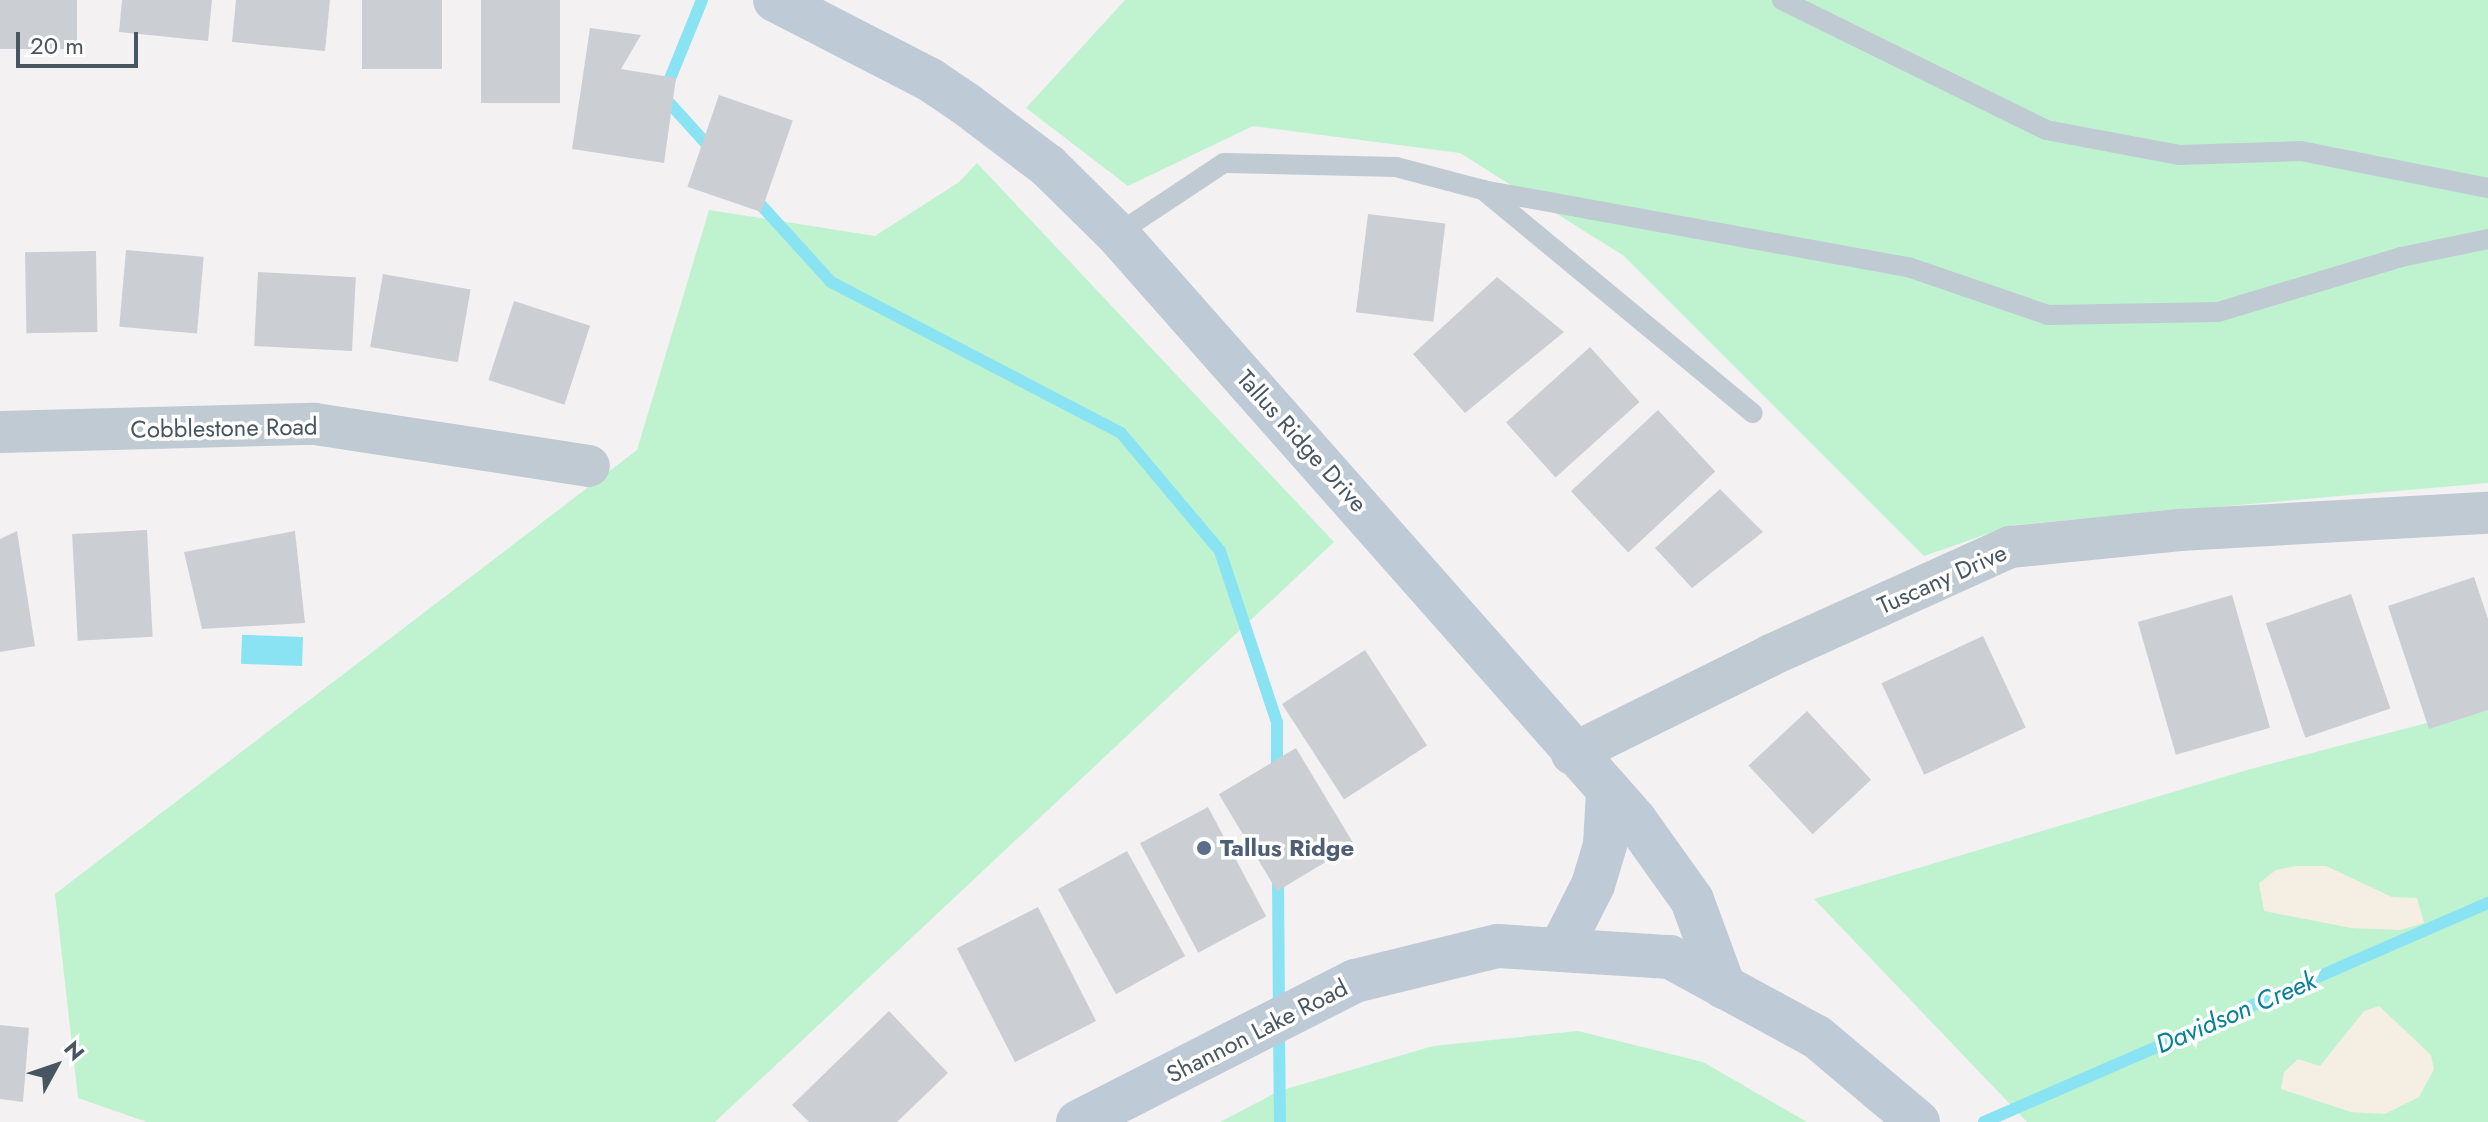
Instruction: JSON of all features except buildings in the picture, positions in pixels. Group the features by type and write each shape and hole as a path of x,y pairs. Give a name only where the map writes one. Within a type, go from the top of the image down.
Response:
{"street":[{"name":"Tallus Ridge Drive","path":"775,0 953,96 1048,166 1117,234 1405,557 1572,754 1635,820 1692,900 1724,987"},
{"name":"Cobblestone Road","path":"0,432 315,424 589,466"},
{"name":"Tuscany Drive","path":"1572,754 1771,655 2010,547 2180,530 2488,513"},
{"path":"1560,950 1587,905 1601,859 1608,792"},
{"name":"Shannon Lake Road","path":"1078,1122 1355,981 1498,946 1670,957 1817,1037 1918,1122"}],"lane":[{"path":"1782,0 2046,130 2179,155 2301,151 2488,188"},
{"path":"1117,234 1224,163 1396,167 1483,190 1908,267 2048,315 2218,312 2401,257 2488,239"},
{"path":"1483,190 1753,413"}],"green space":[{"path":"1125,0 2488,0 2488,483 2013,525 1924,556 1624,256 1460,153 1253,126 1128,186 1026,108"},
{"path":"977,163 1334,542 715,1122 147,1122 78,1098 55,894 637,450 709,210 875,236 959,182"},
{"path":"2488,707 2488,1122 2027,1122 1814,899 2247,770"},
{"path":"1578,1031 1703,1062 1807,1122 1220,1122 1279,1091 1433,1046"}],"sand":[{"path":"2326,866 2392,897 2417,898 2424,923 2400,930 2351,928 2264,911 2259,883 2276,870"},
{"path":"2379,1006 2431,1055 2434,1069 2419,1097 2385,1114 2351,1112 2281,1089 2284,1072 2298,1059 2320,1066 2364,1011"}],"water":[{"path":"242,635 303,637 302,666 241,664"}],"waterway":[{"path":"702,0 663,96 712,150"},
{"path":"751,194 831,282 1121,433 1220,551 1277,722 1277,775"},
{"path":"1278,877 1279,1011"},
{"name":"Davidson Creek","path":"1984,1122 2488,903"},
{"path":"1279,1029 1280,1122"}],"place":[{"name":"Tallus Ridge","path":"1204,848"}]}
